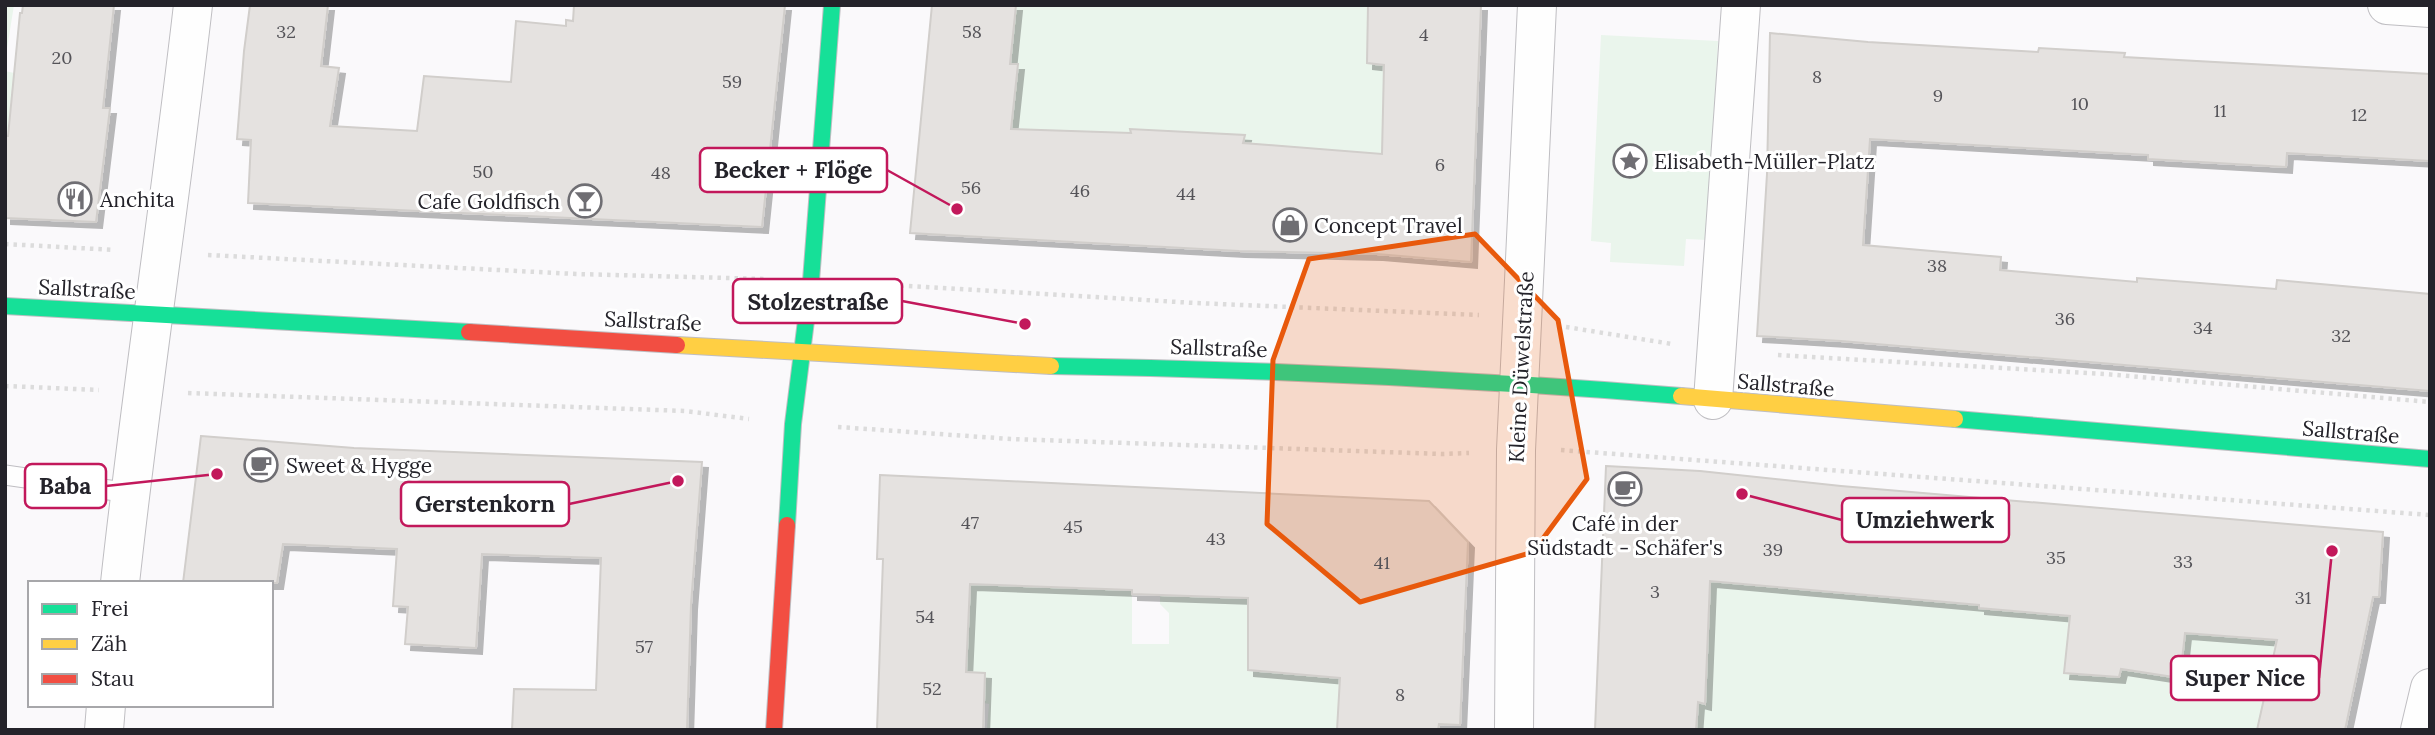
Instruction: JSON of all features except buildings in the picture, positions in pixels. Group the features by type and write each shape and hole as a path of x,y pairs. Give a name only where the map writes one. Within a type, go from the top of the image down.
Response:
{"street":[{"path":"120,581 192,5"},
{"path":"774,730 793,424 811,281 832,5"},
{"name":"Kleine Düwelstraße","path":"1514,730 1516,450 1537,5"},
{"path":"1713,400 1741,5"},
{"path":"2388,5 2430,8"},
{"name":"Sallstraße","path":"5,306 1016,365 1243,369 1520,383 2430,459"},
{"path":"2420,730 2430,688"},
{"path":"104,730 106,707"}],"lane":[{"path":"5,475 130,493"}],"path":[{"path":"5,244 576,274 811,281 1195,303 1523,316 1570,328 1717,351 2105,374 2430,402"},
{"path":"5,386 685,411 793,424 1039,440 1442,454 1516,450 1574,451 2430,515"}],"highlighted area":[{"path":"1475,234 1558,320 1587,479 1533,552 1360,602 1267,524 1273,360 1309,259"}],"shaded area":[{"path":"5,5 14,5 5,61"},
{"path":"1016,5 1368,5 1367,63 1384,65 1382,128 1410,128 1405,165 1360,160 1357,152 1243,143 1245,135 1131,129 1131,133 995,139 1013,108 1018,65 1010,64"},
{"path":"1601,35 1718,41 1708,240 1686,239 1684,266 1610,262 1611,243 1591,241"},
{"path":"5,71 14,73 7,136 5,136"},
{"path":"971,563 1132,590 1132,644 1169,644 1169,613 1160,604 1160,595 1259,599 1258,606 1248,617 1248,669 1292,674 1340,659 1338,730 981,730 987,728 989,704 984,703 985,673 966,672"},
{"path":"1710,581 1979,605 2070,616 2065,673 2118,677 2121,669 2180,678 2185,633 2282,610 2257,730 1696,730 1698,702 1705,704"}],"traffic: fast":[{"path":"787,525 793,424 811,281 832,5"},
{"path":"5,306 469,332"},
{"path":"1051,366 1366,376 1681,396"},
{"path":"1955,419 2430,459"}],"traffic: slow":[{"path":"677,345 1051,366"},
{"path":"1681,396 1955,419"}],"traffic: jam":[{"path":"469,332 677,345"},
{"path":"774,730 787,525"}],"place":[{"name":"Elisabeth-Müller-Platz","path":"1630,161"},
{"name":"Anchita","path":"75,199"},
{"name":"Cafe Goldfisch","path":"585,201"},
{"name":"Becker + Flöge","path":"957,209"},
{"name":"Concept Travel","path":"1290,225"},
{"name":"Stolzestraße","path":"1025,324"},
{"name":"Sweet & Hygge","path":"261,465"},
{"name":"Baba","path":"217,474"},
{"name":"Gerstenkorn","path":"678,481"},
{"name":"Café in der Südstadt - Schäfer's","path":"1625,489"},
{"name":"Umziehwerk","path":"1742,494"},
{"name":"Super Nice","path":"2332,551"}]}
